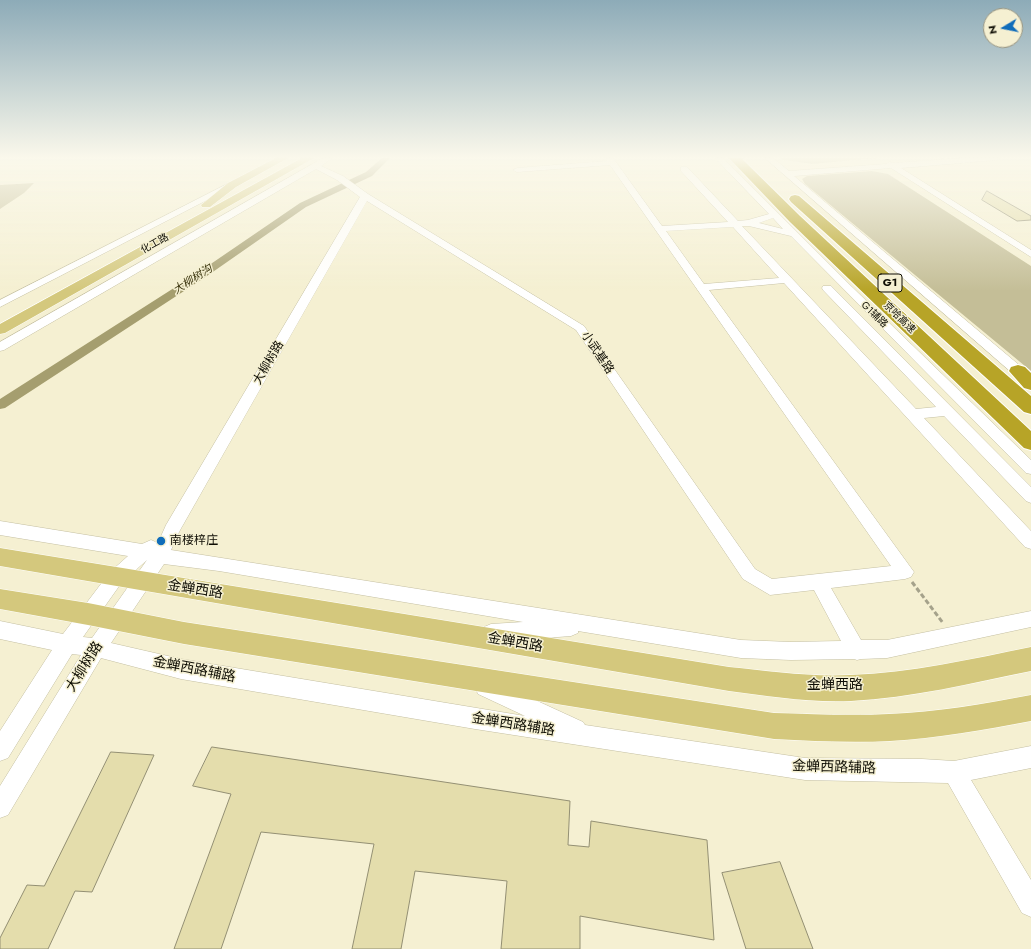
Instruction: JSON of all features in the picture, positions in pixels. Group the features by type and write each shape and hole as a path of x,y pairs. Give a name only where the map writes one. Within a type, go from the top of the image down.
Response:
{"highway":[{"name":"京哈高速","path":"773,202 794,227 1031,443"},
{"name":"京哈高速","path":"799,202 1031,406"},
{"path":"805,202 857,234"},
{"path":"794,227 847,288"}],"main road":[{"path":"185,220 209,202"},
{"name":"化工路","path":"0,317 218,202"},
{"name":"化工路","path":"0,330 232,202"},
{"path":"215,211 239,202"},
{"name":"金蝉西路","path":"0,557 729,679 849,688 896,684 1031,659"},
{"path":"0,599 88,614 184,633 774,726 835,729 908,726 980,718 1031,708"}],"street":[{"path":"0,304 198,202"},
{"path":"0,347 250,202"},
{"name":"大柳树路","path":"0,807 96,648 141,581 153,554 172,530 354,202"},
{"name":"小武基路","path":"377,202 580,328 749,574 770,587 904,572"},
{"path":"640,202 904,572"},
{"path":"715,202 913,414 1023,524 1031,542"},
{"path":"762,202 774,215 794,227"},
{"path":"819,202 1026,379"},
{"path":"949,202 1031,254"},
{"path":"748,223 774,215"},
{"path":"659,229 748,223 794,227"},
{"path":"701,287 788,280"},
{"path":"827,288 1031,497"},
{"name":"G1辅路","path":"847,288 1031,469"},
{"path":"828,324 858,320"},
{"path":"913,414 946,410"},
{"path":"0,528 153,554 742,648 791,651 857,651 887,649 1031,619"},
{"name":"大柳树路","path":"0,750 67,644 116,577 153,554"},
{"path":"818,581 857,651"},
{"path":"466,635 596,625"},
{"name":"金蝉西路辅路","path":"0,630 67,644 96,648 181,669 592,737 805,769 922,770 954,772 1031,757"},
{"path":"463,677 592,737"},
{"path":"954,772 1031,904"}],"path":[{"path":"904,572 953,636"}],"shaded area":[{"path":"0,202 10,202 0,209"},
{"path":"827,202 932,202 1031,266 1031,371"}],"building":[{"path":"986,202 1007,202 1031,216 1031,220 1017,221"},
{"path":"212,747 570,801 568,845 589,847 591,821 707,840 714,940 580,916 580,949 501,949 507,881 415,871 401,949 352,949 374,844 261,832 221,949 174,949 231,794 193,786"},
{"path":"111,752 154,755 92,892 75,891 48,949 0,949 0,938 27,885 44,886"},
{"path":"780,862 813,949 746,949 722,873"}],"waterway":[{"name":"大柳树沟","path":"0,405 203,274 309,202"}],"place":[{"name":"南楼梓庄","path":"161,541"}]}
